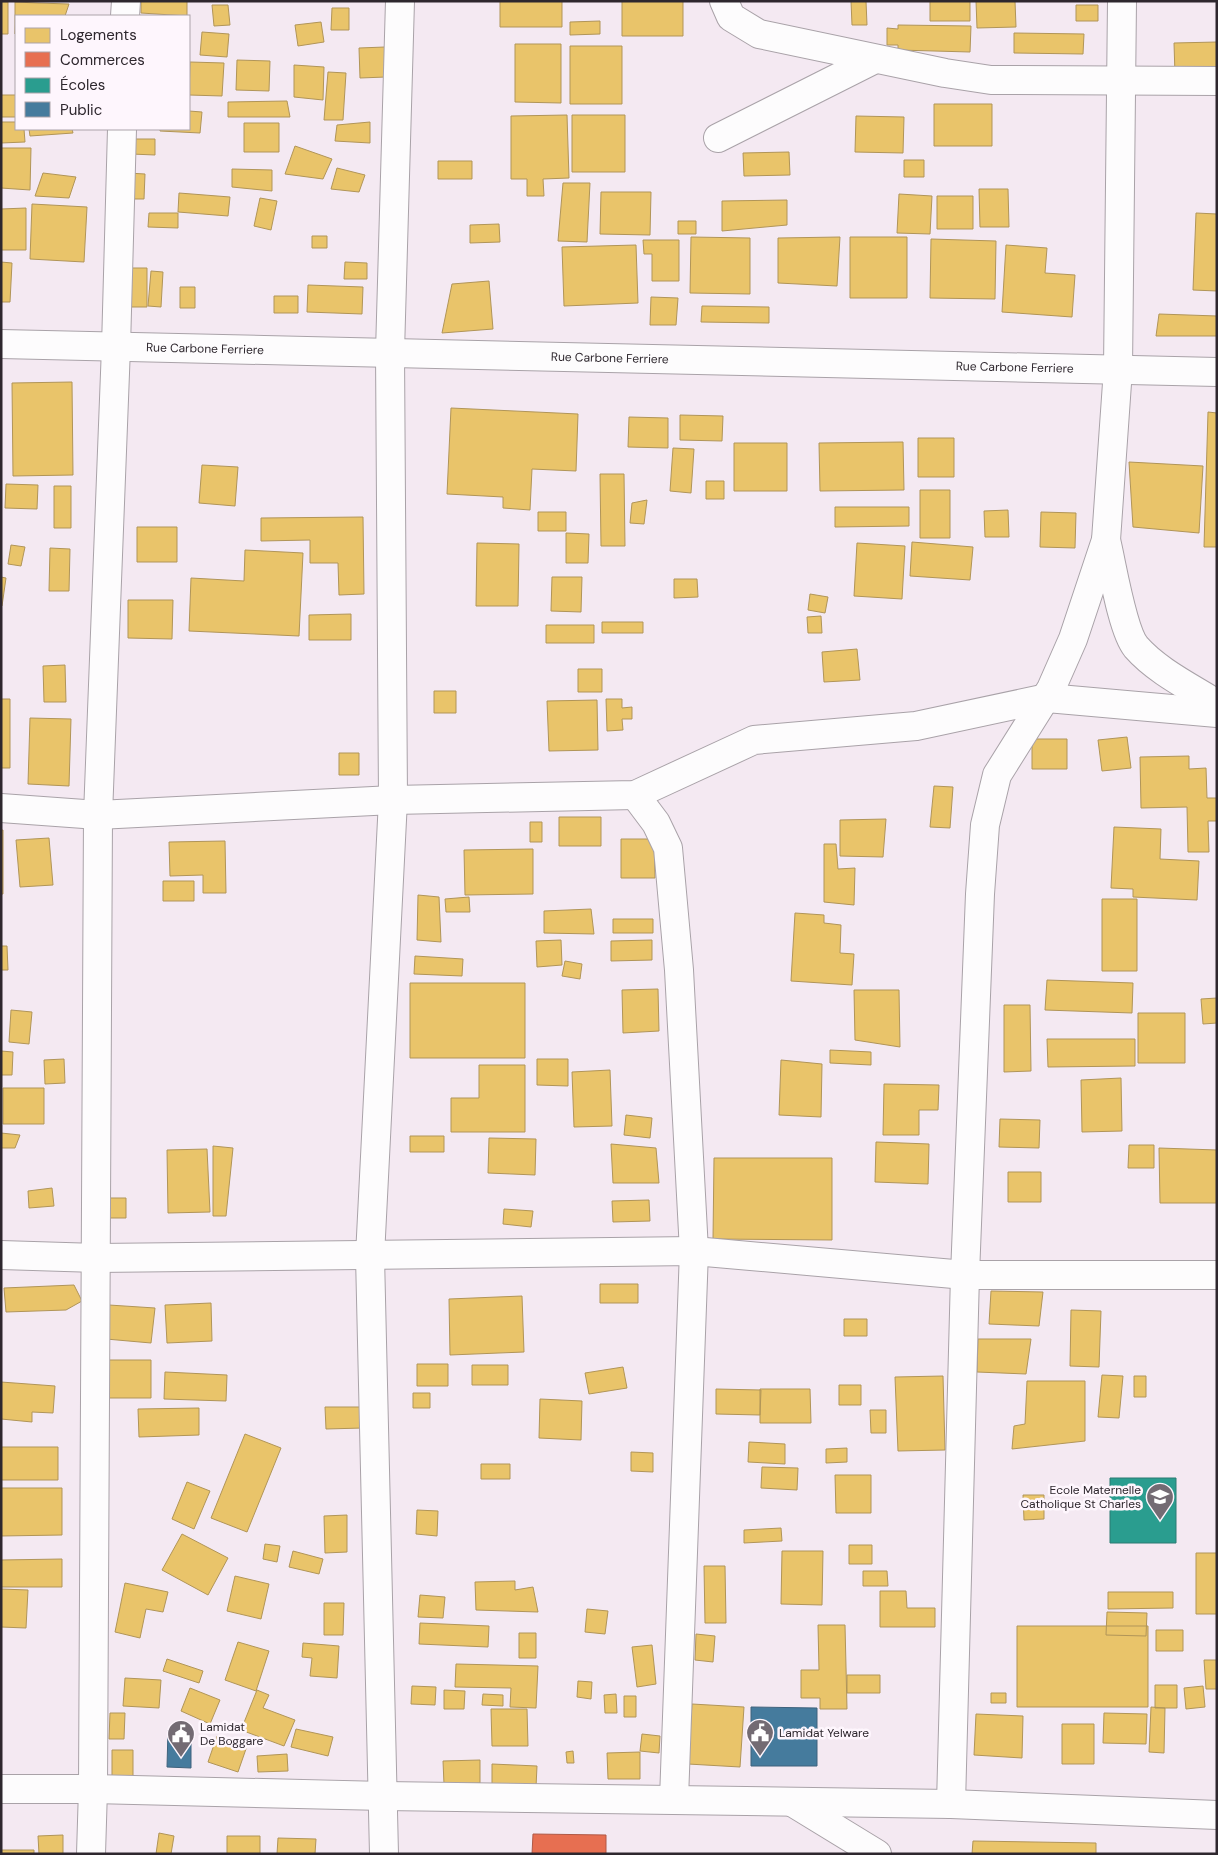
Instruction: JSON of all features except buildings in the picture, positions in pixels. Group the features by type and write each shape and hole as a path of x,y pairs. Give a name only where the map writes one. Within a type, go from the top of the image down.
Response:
{"street":[{"path":"125,15 126,1"},
{"path":"384,1854 370,1256 393,800 390,352 400,1"},
{"path":"724,1 731,16 759,34 945,73 991,80 1217,81"},
{"path":"951,1804 965,1275 980,894 985,825 997,775 1046,698 1073,639 1106,540 1118,369 1122,1"},
{"path":"718,138 874,58"},
{"path":"91,1854 93,1789 98,815 116,347 122,130"},
{"name":"Rue Carbone Ferriere","path":"1,344 1217,372"},
{"path":"1106,540 1126,625 1135,645 1154,664 1217,704"},
{"path":"1,808 98,815 393,800 635,795 754,740 916,726 1046,698 1217,713"},
{"path":"635,795 656,824 668,848 680,970 694,1251 674,1799"},
{"path":"1,1255 96,1258 694,1251 965,1275 1217,1275"},
{"path":"1,1789 951,1804 1217,1815"},
{"path":"790,1801 877,1854"}],"place":[{"name":"Ecole Maternelle Catholique St Charles","path":"1160,1521"},
{"name":"Lamidat Yelware","path":"760,1757"},
{"name":"Lamidat De Boggare","path":"181,1758"}]}
